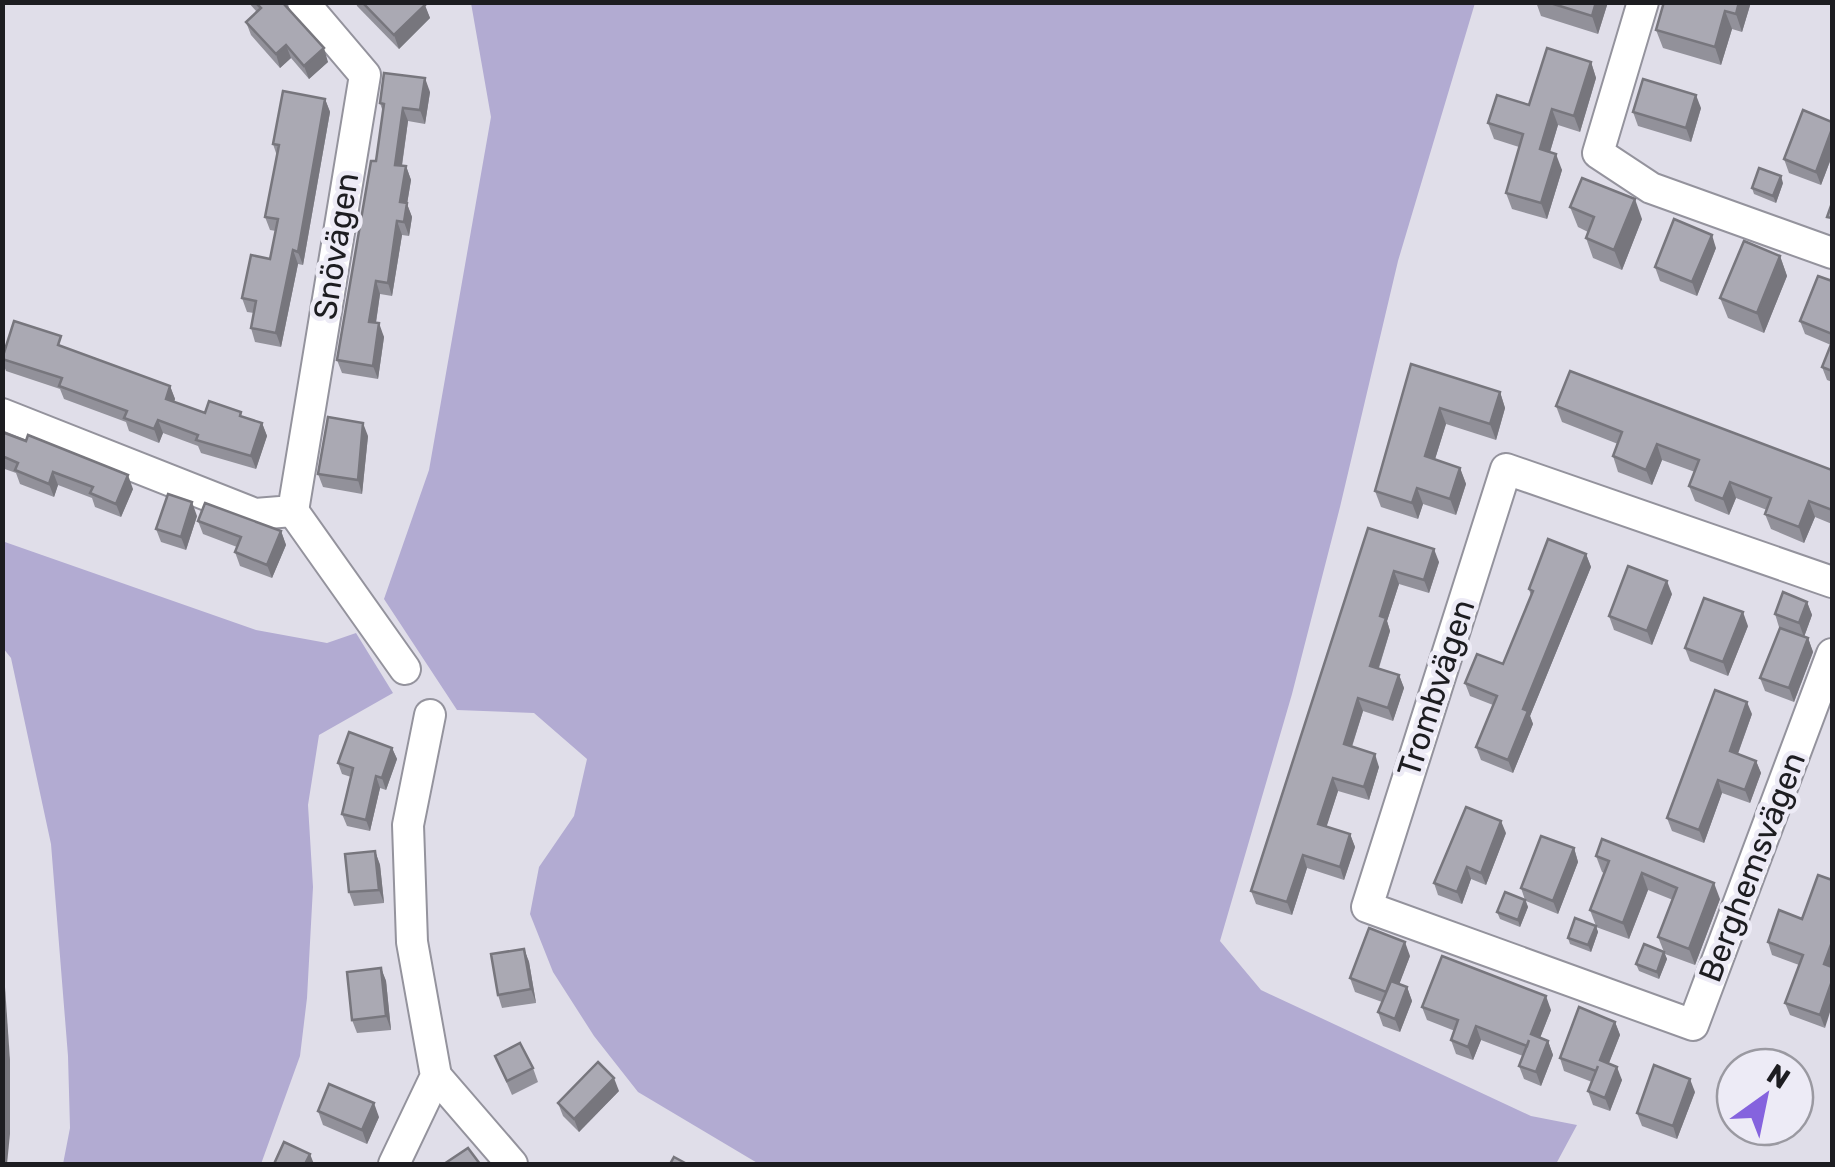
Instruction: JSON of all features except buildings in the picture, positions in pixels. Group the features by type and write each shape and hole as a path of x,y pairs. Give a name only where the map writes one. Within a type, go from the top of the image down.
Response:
{"street":[{"name":"Snövägen","path":"293,510 364,75 303,2"},
{"path":"1643,2 1598,153 1651,188 1832,253"},
{"path":"2,414 255,514 293,510 405,670"},
{"name":"Trombvägen","path":"1693,1025 1367,907 1379,868 1506,469 1832,582"},
{"name":"Berghemsvägen","path":"1693,1025 1832,654"},
{"path":"430,715 408,825 412,942 436,1076 512,1164"},
{"path":"394,1164 436,1076"}],"shaded area":[{"path":"471,3 1475,3 1398,261 1292,694 1220,941 1261,990 1531,1116 1577,1125 1556,1164 759,1164 638,1092 594,1036 553,972 530,914 539,867 574,816 587,759 534,713 457,710 384,599 429,470 491,117"},
{"path":"2,541 256,630 327,643 356,633 393,693 319,735 308,805 313,887 300,1056 261,1164 63,1164 70,1128 68,1056 51,844 11,658 3,648"}]}
